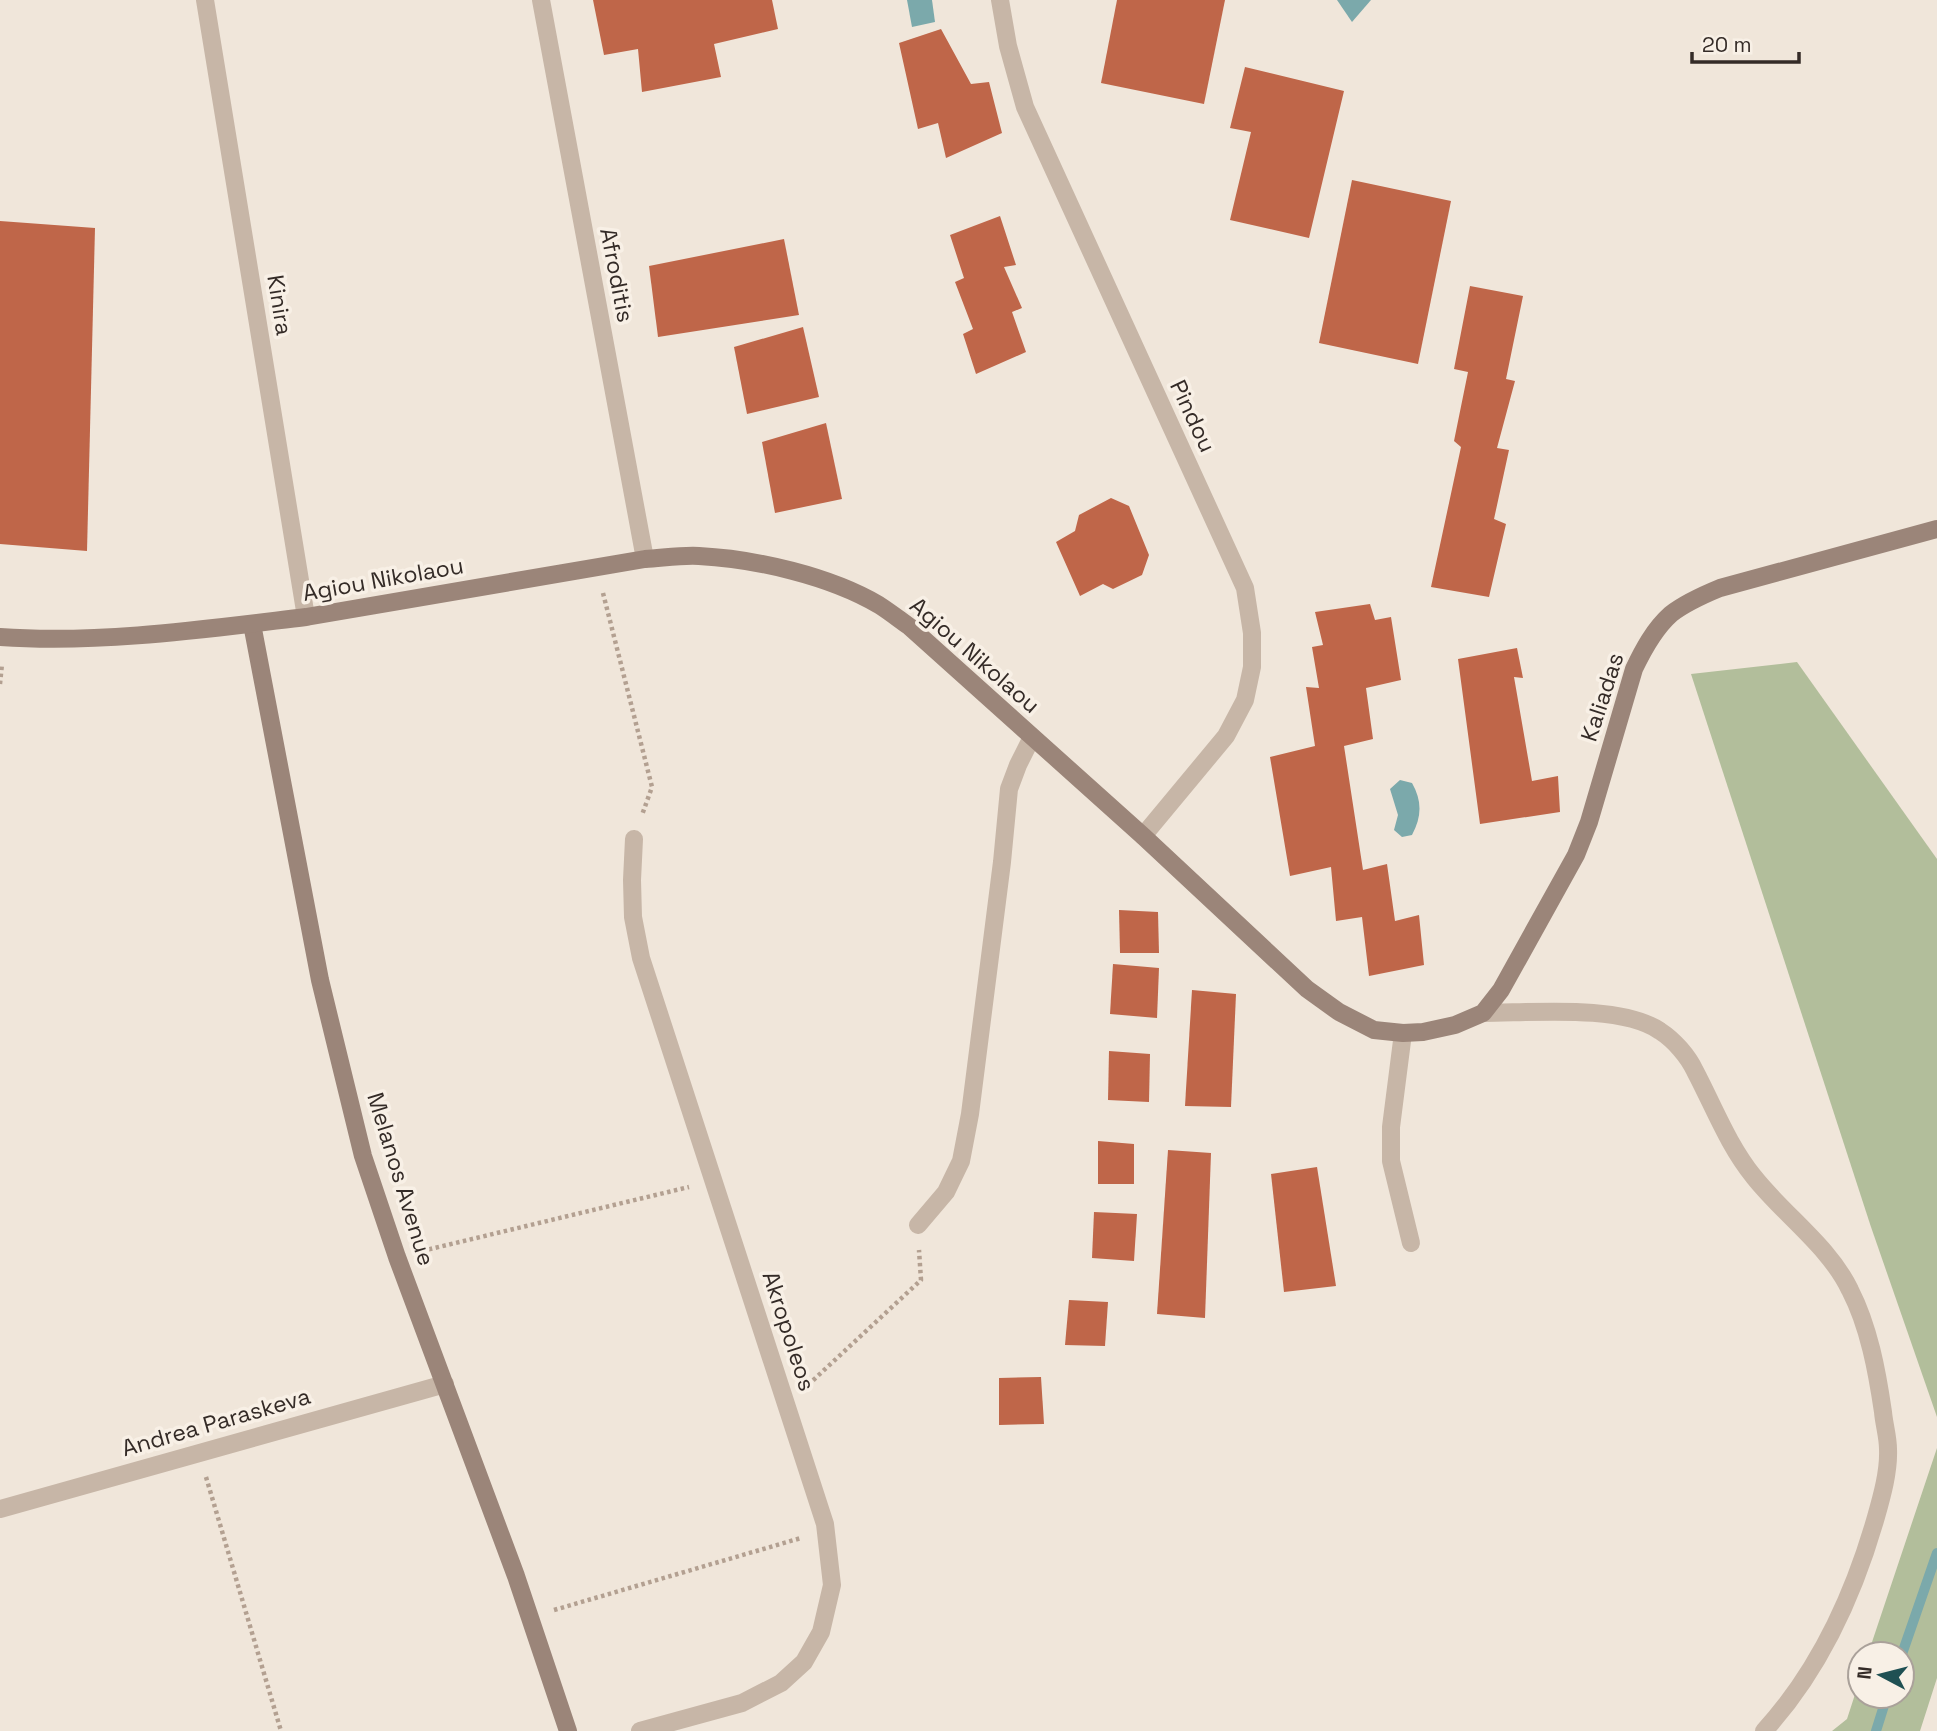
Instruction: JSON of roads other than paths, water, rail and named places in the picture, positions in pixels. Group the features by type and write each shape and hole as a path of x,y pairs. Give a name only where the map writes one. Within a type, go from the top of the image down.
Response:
{"street":[{"name":"Kinira","path":"205,0 306,617"},
{"name":"Afroditis","path":"541,0 645,559"},
{"name":"Pindou","path":"1000,0 1008,46 1025,107 1245,588 1252,633 1252,667 1245,700 1226,736 1143,836"},
{"name":"Kaliadas","path":"1483,1013 1501,990 1576,855 1590,822 1634,669 1643,650 1671,615 1720,587 1937,529"},
{"name":"Agiou Nikolaou","path":"0,637 100,638 252,624 645,559 696,556 744,560 794,571 879,605 910,627 1143,836 1307,989 1339,1013 1374,1030 1403,1033 1455,1025 1483,1013"},
{"name":"Melanos Avenue","path":"252,624 320,980 363,1156 397,1257 530,1618 568,1731"},
{"path":"918,1225 946,1192 961,1161 970,1114 1009,789 1032,737"},
{"name":"Akropoleos","path":"634,839 633,917 641,958 827,1530 832,1585 821,1632 804,1662 781,1683 742,1703 640,1731"},
{"path":"1483,1013 1598,1013 1632,1020 1659,1030 1694,1067 1723,1129 1752,1175 1827,1255 1850,1288 1866,1332 1879,1388 1888,1450 1882,1495 1867,1549 1851,1591 1824,1647 1798,1690 1764,1731"},
{"path":"1403,1033 1391,1127 1391,1161 1411,1243"},
{"name":"Andrea Paraskeva","path":"0,1508 445,1384"}],"water":[{"path":"907,0 932,0 935,22 912,27"},
{"path":"1337,0 1371,0 1352,22"},
{"path":"1400,780 1412,783 1420,809 1412,835 1402,837 1394,830 1398,815 1390,789"}],"waterway":[{"path":"1907,1640 1937,1553"},
{"path":"1876,1731 1883,1710"}]}
